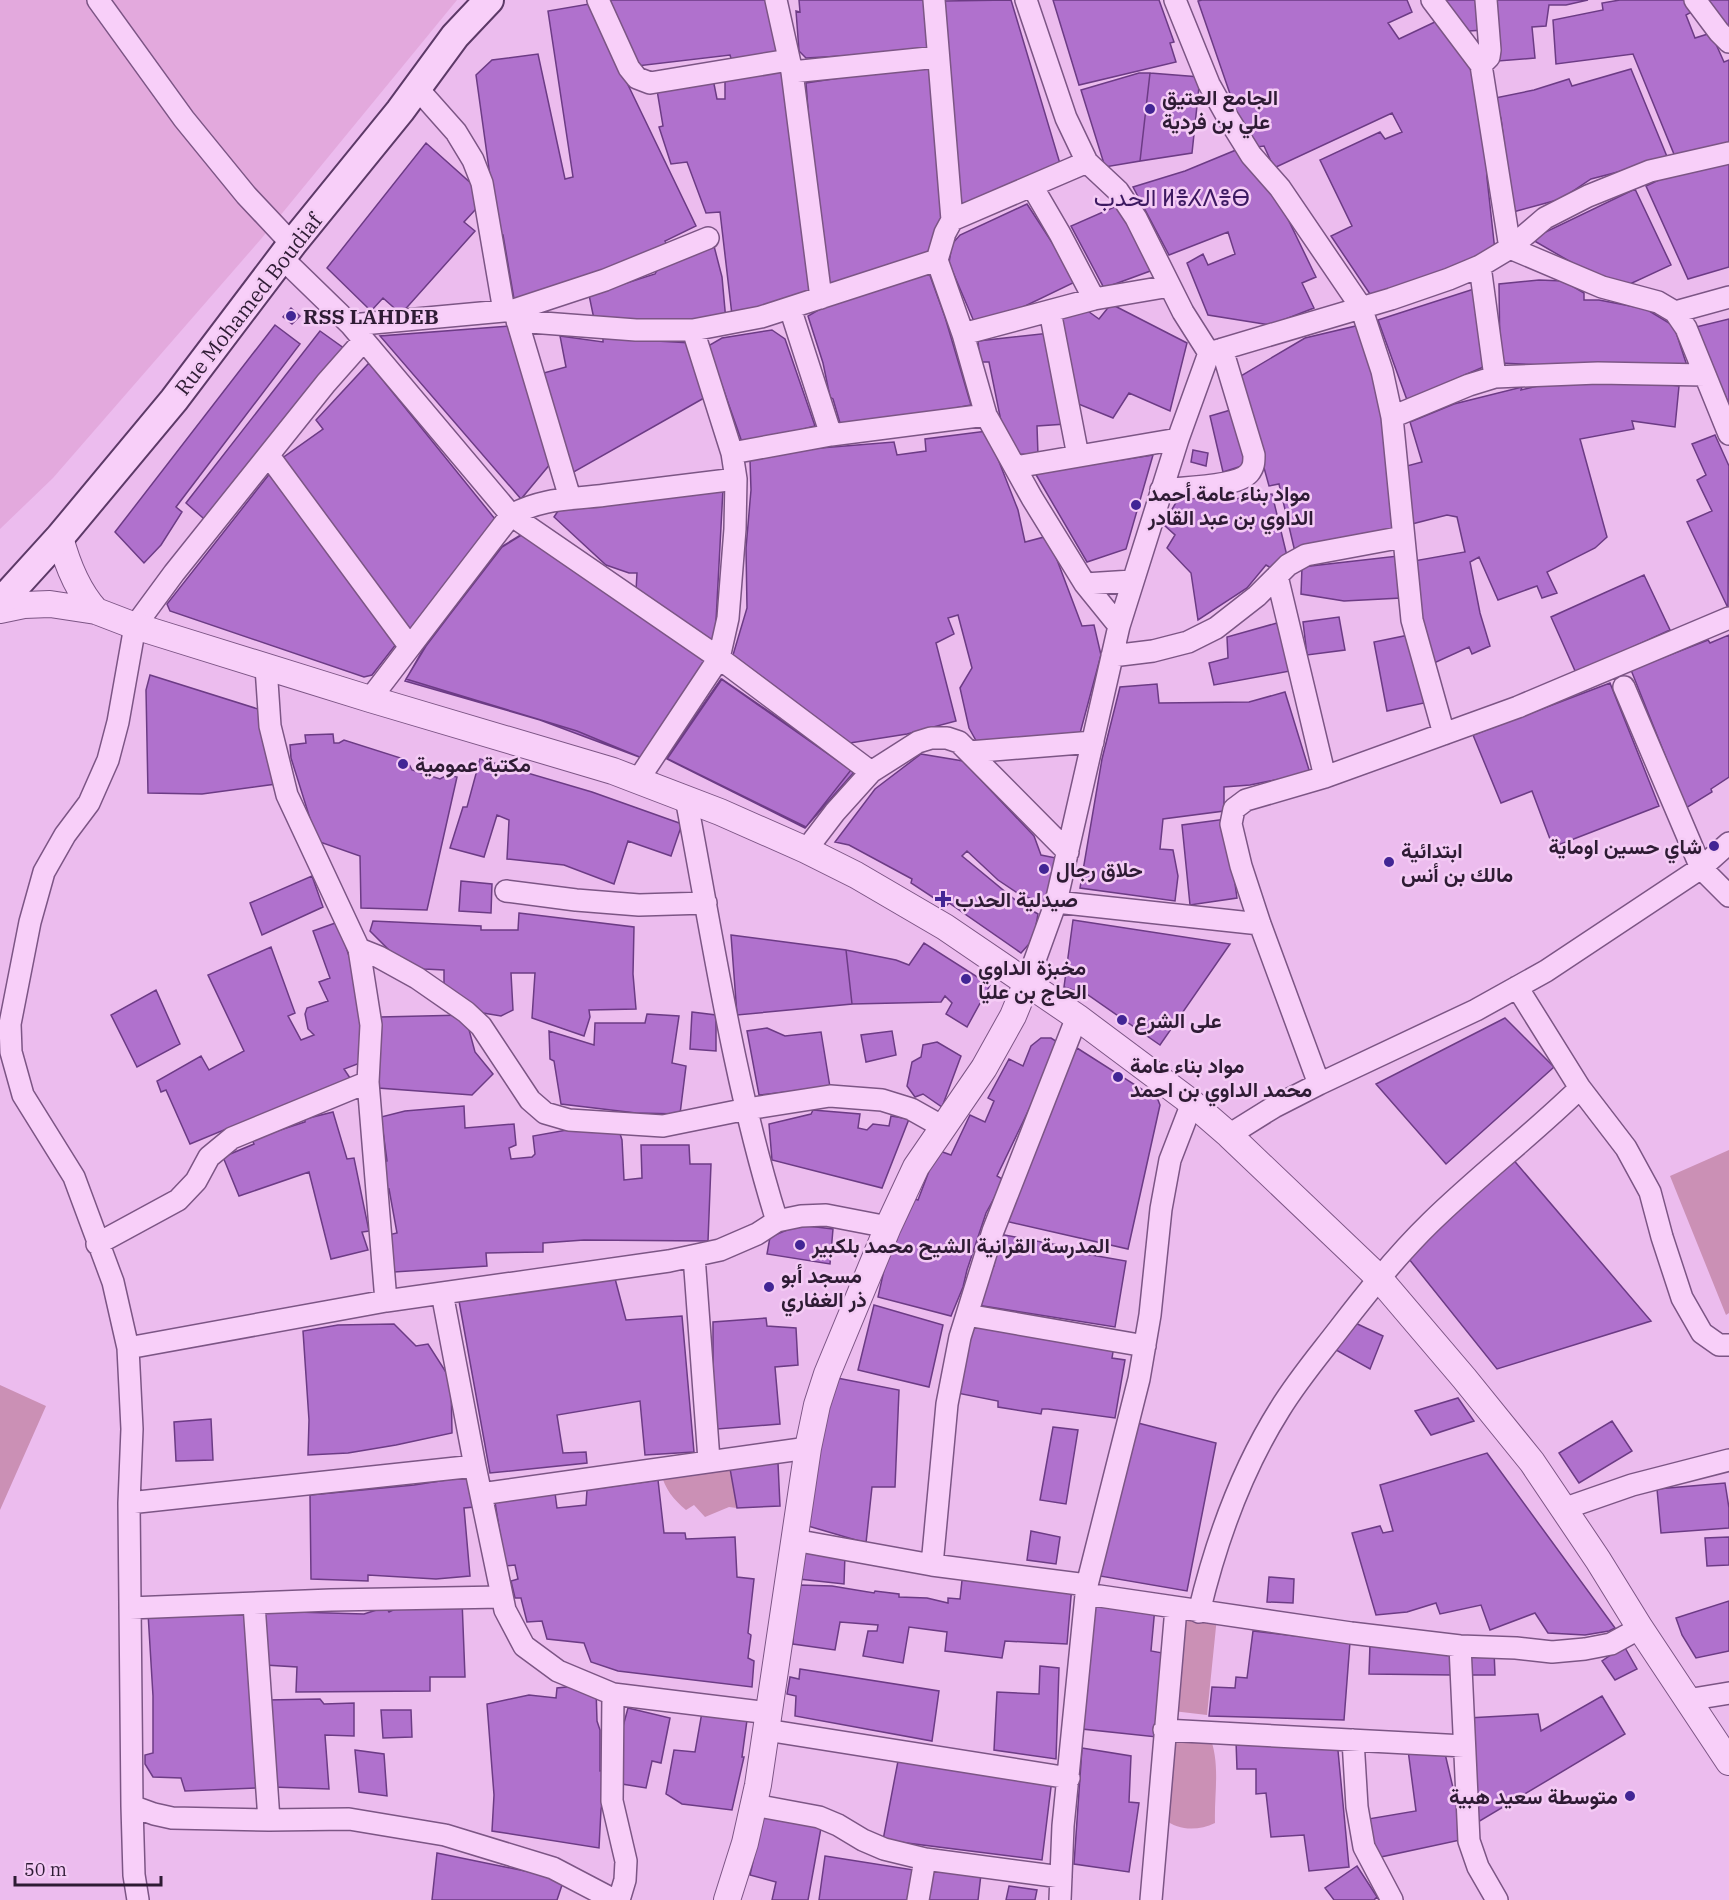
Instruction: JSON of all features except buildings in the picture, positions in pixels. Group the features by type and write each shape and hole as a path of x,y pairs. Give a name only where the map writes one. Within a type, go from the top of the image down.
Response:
{"main road":[{"name":"Rue Mohamed Boudiaf","path":"0,603 60,537 174,400 287,251 456,36 489,0"}],"street":[{"path":"98,0 183,119 246,195 287,251 512,515 719,658 871,772"},
{"path":"598,0 629,68 637,78 650,83 791,66 938,57"},
{"path":"776,0 791,66 821,298"},
{"path":"934,0 951,220 936,260 963,334 986,415 1085,584 1119,626"},
{"path":"1026,0 1062,108 1087,162 1118,191 1136,218 1184,312 1215,351 1254,455 1254,466 1247,475 1229,482 1161,490"},
{"path":"1174,0 1209,84 1228,118 1251,155 1280,188 1361,307 1382,371 1392,417 1402,537 1412,620 1444,734"},
{"path":"1432,0 1481,65 1510,248"},
{"path":"1481,65 1489,57 1490,50 1486,0"},
{"path":"1695,0 1729,42"},
{"path":"417,88 456,132 473,160 482,183 512,314 570,498"},
{"path":"1215,351 1449,279 1480,266 1510,248 1545,218 1588,196 1650,171 1729,153"},
{"path":"951,220 1087,162"},
{"path":"1032,186 1094,299"},
{"path":"357,332 512,314 605,280 708,237"},
{"path":"1510,248 1602,287 1658,302 1675,312 1686,327 1729,434"},
{"path":"512,314 636,330 693,330 761,317 936,260"},
{"path":"1480,266 1495,376"},
{"path":"963,334 1094,299 1170,286"},
{"path":"1675,312 1729,297"},
{"path":"790,308 831,435"},
{"path":"1050,311 1078,456"},
{"path":"639,780 719,658 728,618 736,479 732,453 693,330"},
{"path":"138,1900 134,1875 132,1806 129,1503 132,1429 128,1348 113,1282 74,1177 23,1095 11,1052 10,1024 30,922 44,872 65,835 89,803 108,760 118,722 135,626 174,573 326,383 357,332"},
{"path":"727,1900 754,1805 808,1448 826,1374 916,1167 984,1068 1013,1016 1027,982 1056,902 1119,626 1132,581 1178,439 1215,351"},
{"path":"1392,417 1495,376 1598,373 1705,375"},
{"path":"732,453 831,435 986,415"},
{"path":"1016,467 1178,439"},
{"path":"269,456 410,647"},
{"path":"370,699 512,515 528,506 549,500 736,479"},
{"path":"60,537 76,582 96,611"},
{"path":"1112,656 1153,651 1188,642 1216,628 1257,596 1288,565 1306,555 1402,537"},
{"path":"1277,576 1325,777"},
{"path":"1085,584 1132,581"},
{"path":"0,610 24,605 50,604 96,611 135,626 266,667 639,780 720,812 856,875 935,921 1027,982 1192,1103 1229,1135 1378,1277 1532,1462 1729,1762"},
{"path":"1319,1084 1241,866 1231,824 1234,809 1246,800 1325,777 1518,707 1729,618"},
{"path":"266,667 270,726 287,795 359,949 371,1025 368,1082 386,1301"},
{"path":"1624,687 1701,868 1729,897"},
{"path":"806,850 835,812 871,772 918,742 930,738 947,738 959,742 1068,852"},
{"path":"969,752 1093,742"},
{"path":"686,798 747,1109 759,1163 777,1221"},
{"path":"1229,1135 1319,1084 1476,1010 1546,972 1701,868 1729,843"},
{"path":"506,891 576,900 639,904 706,903"},
{"path":"1056,902 1260,924"},
{"path":"359,949 417,978 466,1012 481,1026 530,1100 545,1113 569,1120 663,1126 747,1109 830,1096 882,1100 911,1109 943,1127"},
{"path":"1517,987 1580,1088 1626,1148 1650,1192 1682,1298 1702,1333 1719,1345 1729,1345"},
{"path":"932,1565 947,1404 960,1337 993,1231 1077,1017"},
{"path":"98,1244 178,1200 196,1181 209,1157 232,1138 368,1082"},
{"path":"1199,1612 1212,1561 1251,1462 1280,1409 1378,1277 1431,1222 1580,1088"},
{"path":"1060,1900 1063,1826 1087,1589 1139,1379 1150,1315 1155,1250 1170,1160 1192,1103"},
{"path":"128,1348 386,1301 618,1269 694,1256 720,1250 757,1234 777,1221 801,1216 826,1215 888,1227"},
{"path":"694,1256 709,1461"},
{"path":"442,1293 474,1466 505,1610 524,1646 558,1671 614,1694 1069,1778"},
{"path":"967,1315 1145,1346"},
{"path":"481,1494 808,1448"},
{"path":"1563,1509 1632,1485 1729,1460"},
{"path":"129,1503 474,1466"},
{"path":"794,1540 932,1565 1087,1589 1199,1612 1460,1646 1552,1652 1585,1649 1611,1644 1640,1628"},
{"path":"130,1608 502,1597"},
{"path":"254,1604 269,1821"},
{"path":"1151,1900 1176,1608"},
{"path":"1460,1646 1469,1841 1478,1867 1497,1900"},
{"path":"1687,1700 1729,1693"},
{"path":"614,1694 612,1801 626,1861 625,1880 619,1900"},
{"path":"1164,1730 1464,1746"},
{"path":"1353,1740 1357,1807 1364,1847 1392,1900"},
{"path":"754,1805 819,1817 884,1849 924,1859 1061,1877"},
{"path":"132,1806 172,1818 269,1821 349,1819 446,1835 553,1868 578,1890 614,1900"},
{"path":"918,1900 924,1859"}],"shaded area":[{"path":"0,0 457,0 261,239 53,478 0,529"},
{"path":"1729,1150 1729,1313 1726,1315 1670,1176"},
{"path":"0,1385 46,1406 0,1510"},
{"path":"729,1463 737,1508 729,1507 705,1517 694,1505 686,1510 677,1502 667,1489 661,1473"},
{"path":"1182,1614 1217,1617 1207,1715 1173,1711"},
{"path":"1174,1734 1209,1734 1216,1767 1215,1823 1202,1827 1182,1828 1164,1819"}],"place":[{"name":"الجامع العتيق علي بن فردية","path":"1150,109"},
{"name":"RSS LAHDEB","path":"291,316"},
{"name":"مواد بناء عامة أحمد الداوي بن عبد القادر","path":"1136,505"},
{"name":"مكتبة عمومية","path":"403,764"},
{"name":"شاي حسين اوماية","path":"1714,846"},
{"name":"ابتدائية مالك بن أنس","path":"1389,862"},
{"name":"حلاق رجال","path":"1044,869"},
{"name":"صيدلية الحدب","path":"943,899"},
{"name":"مخبزة الداوي الحاج بن عليا","path":"966,979"},
{"name":"على الشرع","path":"1122,1020"},
{"name":"مواد بناء عامة محمد الداوي بن احمد","path":"1118,1077"},
{"name":"المدرسة القرانية الشيح محمد بلكبير","path":"800,1245"},
{"name":"مسجد أبو ذر الغفاري","path":"769,1287"},
{"name":"متوسطة سعيد هبية","path":"1630,1796"}],"district":[{"name":"الحدب ⵍⴻⵃⴷⴻⴱ","path":"1172,197"}]}
